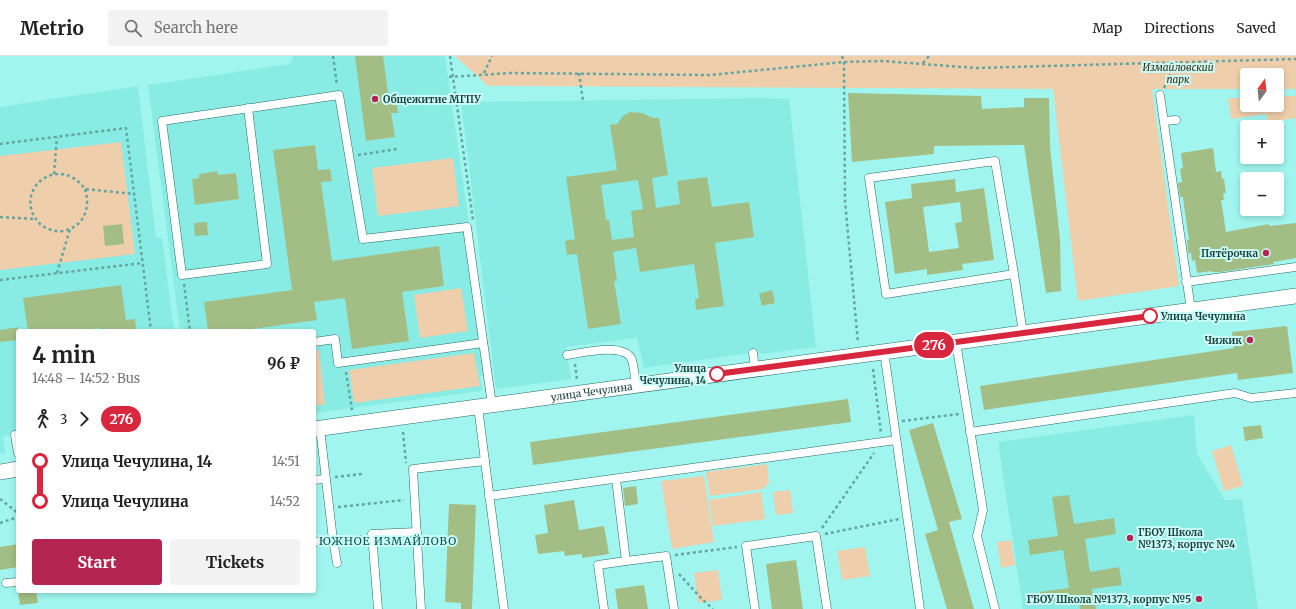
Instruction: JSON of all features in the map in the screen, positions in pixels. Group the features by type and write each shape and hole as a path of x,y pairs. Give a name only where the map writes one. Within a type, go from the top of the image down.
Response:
{"street":[{"name":"улица Чечулина","path":"317,428 1296,296"},
{"path":"0,472 16,469"}],"lane":[{"path":"248,108 267,264 182,275 162,121 248,108 339,95 363,239 466,227 483,343 485,461 504,609"},
{"path":"1160,95 1191,310"},
{"path":"1164,121 1176,120"},
{"path":"1014,274 886,294 869,178 995,161 1014,274 1022,333"},
{"path":"1186,282 1296,267"},
{"path":"316,342 334,339 338,363 483,343"},
{"path":"956,342 983,510 977,536 995,609"},
{"path":"570,354 608,349 617,350 627,354 632,360 636,385"},
{"path":"884,352 920,609"},
{"path":"753,353 755,369"},
{"path":"970,432 1235,393 1251,398 1296,393"},
{"path":"317,428 337,563"},
{"path":"15,435 16,441"},
{"path":"489,496 896,440"},
{"path":"421,609 413,469 485,461"},
{"path":"316,480 324,479"},
{"path":"616,479 626,561"},
{"path":"378,609 372,534 417,532"},
{"path":"755,609 746,546 816,536 827,609"},
{"path":"316,542 333,540"},
{"path":"604,609 598,565 667,558 674,609"},
{"path":"6,583 16,582"}],"path":[{"path":"333,56 339,95"},
{"path":"450,56 454,76"},
{"path":"484,73 492,56"},
{"path":"842,56 844,62 845,201 858,342"},
{"path":"923,63 929,56"},
{"path":"449,77 484,73 710,75 844,62 923,63 976,68 1296,59"},
{"path":"1160,95 1176,62"},
{"path":"579,73 583,101"},
{"path":"0,144 126,128 151,329"},
{"path":"54,174 57,137"},
{"path":"349,156 397,149"},
{"path":"54,174 72,176 85,189 88,198 88,207 85,216 79,223 70,229 61,231 51,230 42,226 35,219 31,205 33,190 45,177 54,174"},
{"path":"85,189 134,194"},
{"path":"0,217 35,219"},
{"path":"57,273 70,229"},
{"path":"0,280 143,263"},
{"path":"182,275 190,329"},
{"path":"570,354 577,380"},
{"path":"345,362 351,408"},
{"path":"816,536 882,442 873,368"},
{"path":"894,422 967,412"},
{"path":"403,432 406,470"},
{"path":"324,479 362,474"},
{"path":"0,499 16,511"},
{"path":"329,508 415,499"},
{"path":"816,536 907,517"},
{"path":"0,523 16,518"},
{"path":"333,540 372,534"},
{"path":"667,558 746,546"},
{"path":"667,558 702,599 713,609"}],"shaded area":[{"path":"293,56 445,56 491,375 480,376 482,391 316,413 316,329 180,329 148,85 290,64"},
{"path":"138,86 156,238 162,238 174,329 16,329 16,434 3,436 5,453 0,453 0,107"},
{"path":"763,98 789,99 816,347 762,354 757,352 644,368 637,338 566,347 571,379 496,389 461,102"},
{"name":"ГБОУ Школа №1373, корпус №4","path":"1194,415 1197,454 1225,500 1242,499 1258,609 1023,609 998,442"}],"green space":[{"name":"Измайловский парк","path":"455,56 1296,56 1296,89 1284,89 1284,68 1240,68 1240,89 1152,89 1179,286 1078,301 1053,89 488,86"},
{"path":"1284,96 1296,96 1296,118 1268,120 1266,114 1231,119 1228,98 1240,98 1240,112 1284,112"},
{"path":"121,142 135,254 0,270 0,156"},
{"path":"453,158 459,206 378,216 372,168"},
{"path":"461,288 468,331 420,338 414,295"},
{"path":"319,350 325,404 316,406 316,351"},
{"path":"474,353 480,386 354,403 349,370"},
{"path":"1231,445 1243,486 1224,491 1212,451"},
{"path":"767,464 769,483 763,489 710,496 706,472"},
{"path":"704,476 714,542 672,549 661,481"},
{"path":"790,490 793,513 776,515 773,492"},
{"path":"761,492 765,519 713,526 709,500"},
{"path":"1011,540 1015,565 1001,568 997,542"},
{"path":"865,547 870,576 842,580 837,551"},
{"path":"718,570 722,600 698,603 694,573"}],"building":[{"name":"Общежитие МГПУ","path":"355,56 383,56 389,99 396,98 398,113 391,113 395,137 366,141"},
{"path":"848,93 981,96 982,109 1024,107 1024,98 1049,98 1050,147 1060,240 1061,291 1046,293 1024,145 934,146 934,154 852,162"},
{"path":"630,112 642,113 653,118 659,118 668,175 652,178 656,208 680,204 677,181 707,177 712,207 749,202 754,237 715,243 724,306 696,310 695,299 699,298 694,264 640,272 636,248 613,252 617,281 614,281 621,324 588,329 577,254 567,255 565,241 575,239 566,177 617,170 610,125 617,124 623,116","holes":["638,180 643,209 631,211 634,237 612,240 609,220 606,220 601,185"]},
{"path":"315,145 318,170 330,169 332,181 321,182 332,261 439,246 444,286 402,292 409,341 352,349 345,298 314,302 317,320 252,329 208,329 204,302 292,290 273,150"},
{"path":"1213,148 1216,172 1221,171 1222,179 1224,179 1226,193 1223,193 1224,200 1221,200 1226,232 1269,224 1269,226 1296,223 1296,258 1273,262 1274,264 1220,272 1211,271 1197,273 1195,260 1192,261 1191,253 1188,253 1187,240 1189,240 1183,197 1180,197 1178,183 1182,182 1180,169 1183,168 1181,153"},
{"path":"217,171 218,175 236,173 239,199 195,205 192,179 199,178 199,174"},
{"path":"955,179 956,192 984,188 994,260 962,264 963,270 927,275 927,269 895,274 885,202 912,198 911,184","holes":["960,202 962,222 955,223 959,248 929,252 923,207"]},
{"path":"207,222 208,235 195,236 194,223"},
{"path":"122,224 124,244 105,246 103,226"},
{"path":"121,285 126,320 135,319 136,329 28,329 23,298"},
{"path":"772,290 775,303 762,306 759,294"},
{"path":"1287,326 1293,373 1238,380 1237,373 984,410 980,386 1234,348 1232,332"},
{"path":"18,327 18,329 16,329 16,340 0,342 0,330"},
{"path":"848,399 851,422 533,465 530,442"},
{"path":"933,423 962,519 949,522 974,609 947,609 925,534 938,530 909,430"},
{"path":"1261,425 1263,438 1245,441 1243,427"},
{"path":"636,486 638,504 625,506 623,488"},
{"path":"1069,495 1074,524 1114,518 1116,534 1085,539 1090,572 1119,567 1122,585 1092,589 1096,609 1080,609 1078,599 1041,604 1040,592 1069,588 1063,550 1030,555 1028,540 1058,536 1052,497"},
{"path":"574,500 579,530 604,526 609,554 582,558 582,554 565,556 564,551 538,554 535,535 548,533 544,505"},
{"path":"449,504 476,505 472,609 461,609 461,603 445,602"},
{"path":"16,544 16,567 0,570 0,547"},
{"path":"796,560 803,609 772,609 766,564"},
{"path":"644,585 648,609 618,609 615,589"},
{"path":"18,593 36,593 38,603 20,605"}],"bus line":[{"name":"276","path":"717,374 1150,316"}],"place":[{"name":"Общежитие МГПУ","path":"375,99"},
{"name":"Пятёрочка","path":"1266,253"},
{"name":"Улица Чечулина","path":"1150,316"},
{"name":"Чижик","path":"1250,340"},
{"name":"Улица Чечулина, 14","path":"717,374"},
{"name":"ГБОУ Школа №1373, корпус №4","path":"1130,538"},
{"name":"ГБОУ Школа №1373, корпус №5","path":"1199,599"}],"district":[{"name":"ЮЖНОЕ ИЗМАЙЛОВО","path":"388,541"}]}
